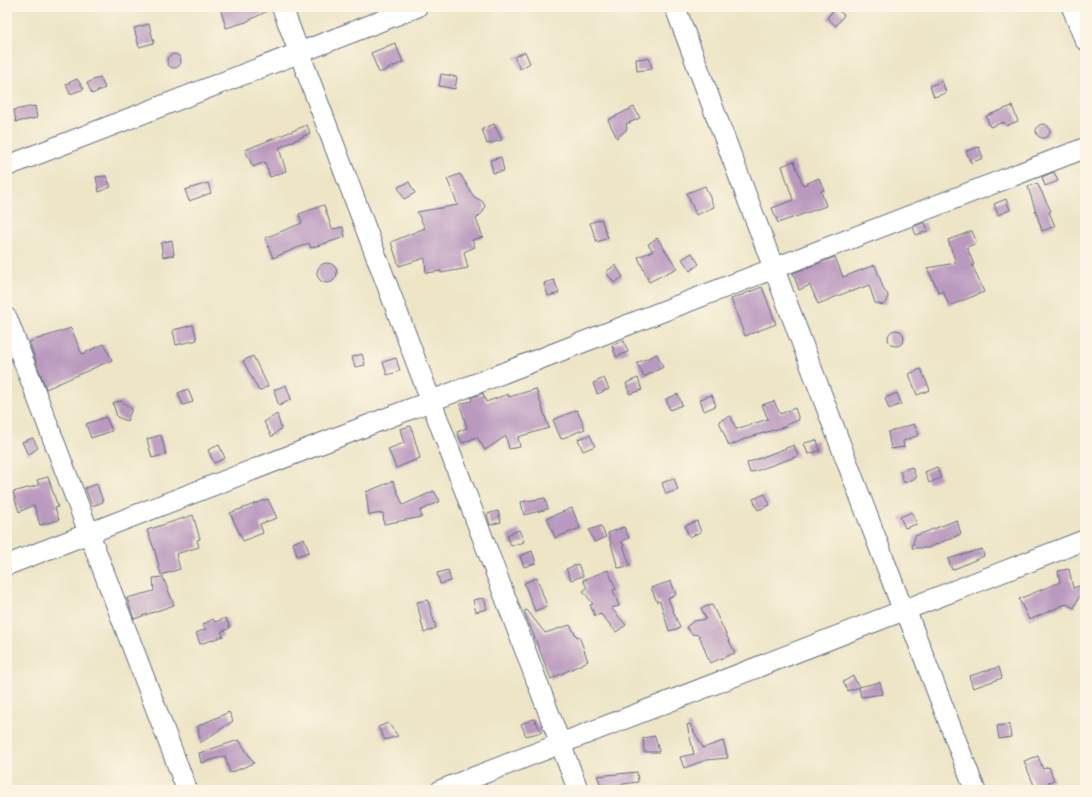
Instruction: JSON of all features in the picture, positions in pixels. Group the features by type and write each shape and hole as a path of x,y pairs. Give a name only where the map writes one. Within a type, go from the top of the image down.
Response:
{"street":[{"path":"282,7 578,790"},
{"path":"7,166 418,7"},
{"path":"674,7 903,610 910,621 975,790"},
{"path":"1072,7 1085,40"},
{"path":"7,565 1085,148"},
{"path":"7,318 187,790"},
{"path":"441,790 1085,540"}],"building":[{"path":"220,7 271,7 271,9 246,22 226,28"},
{"path":"835,8 844,15 836,26 827,18"},
{"path":"149,24 154,43 139,47 134,28"},
{"path":"395,43 403,62 379,73 371,53"},
{"path":"525,52 530,63 520,69 514,57"},
{"path":"174,54 179,56 181,61 179,66 174,68 169,66 167,61 169,56"},
{"path":"649,58 652,69 637,71 636,59"},
{"path":"441,74 457,77 455,89 439,86"},
{"path":"100,77 105,88 92,94 87,83"},
{"path":"77,79 84,89 70,94 66,84"},
{"path":"942,81 946,93 934,97 930,86"},
{"path":"35,106 37,118 16,122 14,110"},
{"path":"1012,106 1018,121 1006,126 1004,122 990,127 986,116"},
{"path":"634,107 640,118 626,124 627,129 617,138 608,120"},
{"path":"494,124 502,140 487,144 482,129"},
{"path":"1040,124 1046,124 1050,128 1050,134 1046,138 1040,138 1036,134 1036,128"},
{"path":"307,125 310,133 279,148 286,171 270,177 265,162 253,167 245,150"},
{"path":"979,147 983,158 971,163 966,151"},
{"path":"501,157 504,171 493,173 490,160"},
{"path":"794,161 803,185 819,178 824,190 821,191 826,206 778,223 772,208 793,200 782,166"},
{"path":"1054,172 1058,181 1045,186 1042,177"},
{"path":"460,174 474,197 482,201 485,206 483,212 476,219 483,237 472,240 475,247 464,252 468,268 441,273 441,271 426,273 425,258 399,266 391,242 425,228 417,212 458,205 447,179"},
{"path":"106,176 111,187 99,192 96,177"},
{"path":"409,182 415,193 404,199 398,187"},
{"path":"208,183 211,193 189,201 185,190"},
{"path":"1037,183 1051,211 1049,212 1055,226 1042,231 1028,187"},
{"path":"705,186 714,207 696,215 687,193"},
{"path":"1006,199 1010,210 998,215 994,204"},
{"path":"324,205 332,229 343,227 345,237 311,248 309,243 273,258 265,238 302,223 299,214"},
{"path":"601,219 608,238 597,242 590,223"},
{"path":"925,222 928,231 916,235 913,227"},
{"path":"972,231 977,243 967,247 974,265 972,265 984,292 949,306 943,291 939,293 927,268 956,263 948,240"},
{"path":"657,238 677,268 649,282 638,257 653,251 648,244"},
{"path":"172,240 174,255 163,257 161,243"},
{"path":"692,253 699,264 690,271 682,259"},
{"path":"835,257 843,277 875,265 884,290 888,295 887,302 883,305 875,303 869,285 818,304 810,285 799,290 793,273"},
{"path":"327,263 334,266 337,273 334,280 327,283 320,280 317,273 320,266"},
{"path":"615,265 623,277 614,283 606,272"},
{"path":"554,280 559,293 548,296 544,283"},
{"path":"762,287 776,324 745,336 731,299"},
{"path":"193,325 197,340 176,345 173,330"},
{"path":"71,328 82,354 104,344 112,360 46,389 29,342"},
{"path":"896,330 903,335 904,338 899,345 896,346 889,341 888,338 893,331"},
{"path":"624,341 628,352 616,357 612,345"},
{"path":"362,354 365,365 355,367 352,357"},
{"path":"657,354 663,367 644,377 637,363"},
{"path":"253,356 268,386 259,391 243,361"},
{"path":"396,358 400,371 387,375 383,362"},
{"path":"921,369 930,390 917,395 909,374"},
{"path":"604,378 609,389 597,394 593,383"},
{"path":"638,378 642,390 630,394 626,383"},
{"path":"286,385 291,399 279,406 274,390"},
{"path":"188,389 193,402 183,405 178,393"},
{"path":"536,389 549,428 518,437 520,447 509,449 506,436 485,450 477,437 462,443 457,432 467,428 460,404 472,401 471,398 483,393 486,402 508,394 509,397"},
{"path":"897,393 901,404 889,409 885,398"},
{"path":"678,394 682,405 670,410 666,399"},
{"path":"712,395 716,406 704,411 700,399"},
{"path":"121,401 132,409 127,421 117,417 113,403"},
{"path":"774,401 780,414 795,408 799,420 786,425 787,426 747,438 729,446 719,421 731,416 736,429 768,419 762,405"},
{"path":"577,410 585,429 561,439 553,420"},
{"path":"277,414 281,428 272,437 264,422"},
{"path":"106,417 112,431 91,438 86,424"},
{"path":"914,424 919,435 903,441 904,447 891,449 888,432"},
{"path":"411,426 420,458 396,468 388,449 404,443 400,429"},
{"path":"161,435 166,454 152,458 147,439"},
{"path":"590,435 595,446 583,451 578,439"},
{"path":"33,438 38,448 28,455 22,442"},
{"path":"817,440 820,451 808,454 804,443"},
{"path":"219,445 225,458 214,463 208,450"},
{"path":"794,445 798,456 750,473 747,463"},
{"path":"912,467 916,478 904,483 900,471"},
{"path":"937,467 941,478 929,483 925,472"},
{"path":"48,477 58,507 55,508 59,520 40,525 34,505 19,512 13,492 39,485 37,480"},
{"path":"674,478 678,490 666,494 662,483"},
{"path":"393,481 403,505 434,491 440,501 420,511 422,517 384,524 383,513 369,515 366,492"},
{"path":"97,484 103,502 92,506 85,488"},
{"path":"765,494 770,505 758,510 753,499"},
{"path":"545,498 548,509 524,515 521,502"},
{"path":"268,499 277,518 260,524 263,533 243,541 230,513"},
{"path":"572,508 580,528 555,538 547,518"},
{"path":"498,511 501,522 490,525 487,514"},
{"path":"912,512 917,524 905,528 900,517"},
{"path":"193,515 200,539 197,540 199,547 176,554 180,569 161,575 155,551 147,530"},
{"path":"957,520 961,534 928,548 912,548 915,536"},
{"path":"697,521 701,532 689,537 685,526"},
{"path":"601,526 606,537 594,542 589,530"},
{"path":"624,527 629,538 622,541 630,566 618,568 608,533"},
{"path":"519,530 524,542 511,546 507,535"},
{"path":"304,538 309,552 297,556 293,543"},
{"path":"982,549 984,556 952,570 948,559"},
{"path":"532,551 536,563 524,567 520,556"},
{"path":"578,564 583,576 571,580 566,569"},
{"path":"1069,569 1073,588 1085,584 1074,608 1066,604 1029,620 1019,599 1060,582 1058,571"},
{"path":"448,570 451,581 440,584 437,573"},
{"path":"608,570 616,589 613,590 619,606 611,608 626,625 616,632 601,614 595,616 590,605 593,604 583,591 587,588 583,580"},
{"path":"163,577 174,605 134,619 127,598 154,591 153,578"},
{"path":"537,578 547,606 535,611 524,583"},
{"path":"671,581 676,595 668,598 680,628 669,631 660,601 657,602 651,588"},
{"path":"484,598 487,609 476,612 473,600"},
{"path":"428,600 436,628 424,633 417,602"},
{"path":"712,605 735,653 710,663 699,635 692,634 686,627 694,621 706,619 701,608"},
{"path":"527,610 545,633 570,625 577,637 579,636 588,661 551,679 524,611"},
{"path":"226,618 230,628 221,632 224,636 200,644 196,633 206,629 202,625 213,619 215,622"},
{"path":"999,667 1002,678 973,688 969,676"},
{"path":"853,676 859,687 848,691 843,682"},
{"path":"880,682 883,694 861,697 859,687"},
{"path":"229,712 233,721 200,743 198,726"},
{"path":"534,719 542,732 526,736 521,724"},
{"path":"388,723 398,736 385,740 378,727"},
{"path":"690,724 703,748 723,741 728,758 706,760 684,768 680,757 694,754 687,725"},
{"path":"1009,724 1011,737 999,739 997,726"},
{"path":"655,736 659,752 644,752 643,738"},
{"path":"239,740 254,763 230,773 225,756 201,763 199,753"},
{"path":"1038,756 1043,769 1049,767 1054,780 1048,782 1052,790 1036,790 1024,761"},
{"path":"637,772 638,782 602,787 597,776"}]}
